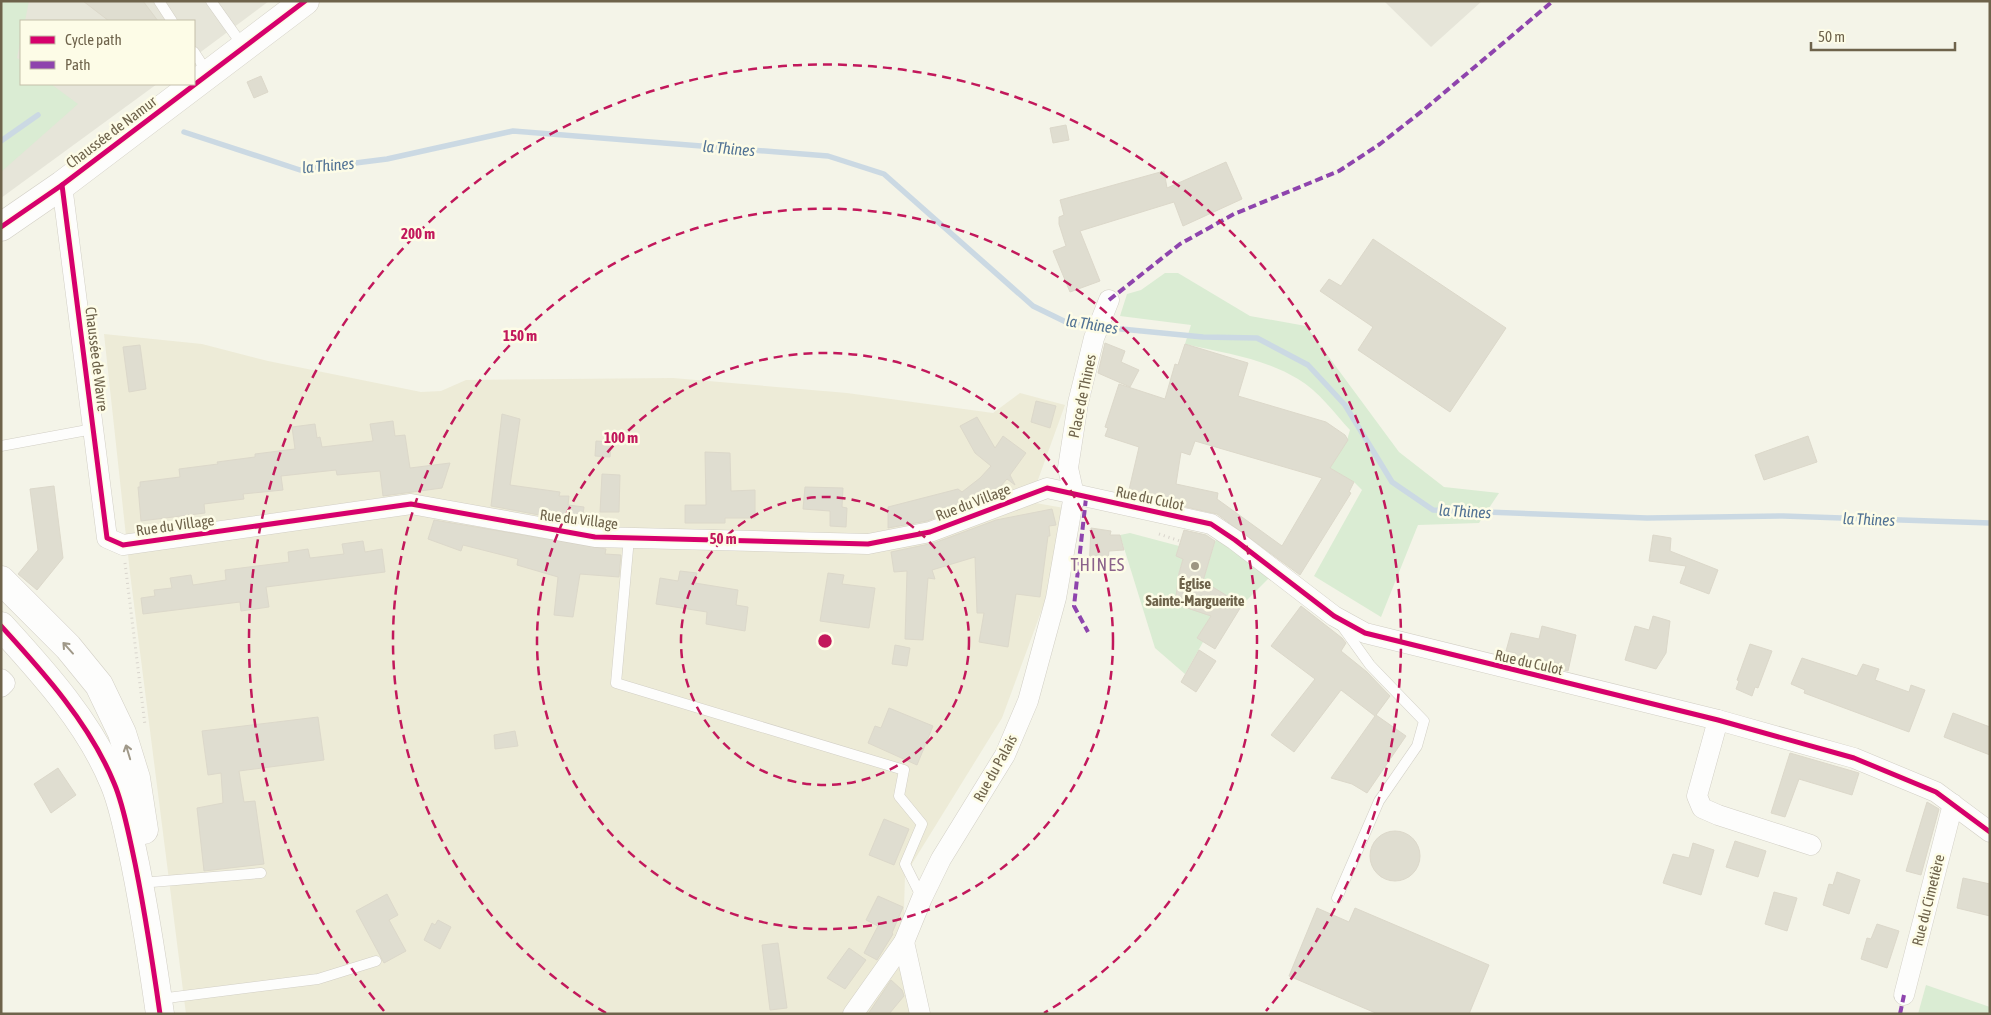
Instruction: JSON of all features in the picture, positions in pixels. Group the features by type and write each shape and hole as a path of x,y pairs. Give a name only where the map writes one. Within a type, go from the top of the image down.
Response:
{"main road":[{"name":"Chaussée de Namur","path":"201,63 244,47 305,1"},
{"name":"Chaussée de Namur","path":"1,226 62,185 176,85"},
{"path":"1,580 68,647 99,685 122,733 125,781 122,806 148,921 159,1006"},
{"path":"1,626 30,657 125,781 152,882 148,921"}],"street":[{"name":"Chaussée de Wavre","path":"62,185 93,429 115,541"},
{"name":"Place de Thines","path":"1074,495 1068,468 1078,403 1094,338 1109,300"},
{"name":"Rue du Village","path":"115,541 411,504 595,537 868,544 930,532 1047,488 1068,468"},
{"path":"1047,488 1074,495"},
{"name":"Rue du Culot","path":"1074,495 1211,524 1235,540 1334,616 1365,633 1718,720 1854,758 1936,792 1990,832"},
{"name":"Rue du Palais","path":"852,1014 904,942 941,859 1005,755 1028,701 1056,598 1074,495"},
{"path":"1718,720 1697,796 1702,808 1718,816 1811,845"},
{"name":"Rue du Cimetière","path":"1904,994 1952,804"},
{"path":"904,942 920,1014"}],"lane":[{"path":"159,1 171,20"},
{"path":"212,1 244,47"},
{"path":"1,446 93,429"},
{"path":"629,538 616,683 904,770 899,796 922,824 905,864 922,898"},
{"path":"1334,616 1370,665 1424,721 1417,746 1379,801 1337,898"},
{"path":"152,882 261,873"},
{"path":"159,1006 318,979 376,961"}],"path":[{"path":"115,541 146,734"}],"shaded area":[{"path":"1,1 269,1 195,56 195,20 20,20 20,85 156,85 1,198"},
{"path":"1384,1 1482,1 1431,47"},
{"path":"104,334 202,344 268,361 421,392 441,391 466,380 673,378 847,393 993,413 1020,393 1065,405 1030,502 1064,508 1045,601 1002,718 905,875 904,909 910,1000 916,1014 186,1014 130,573"}],"green space":[{"path":"1,1 29,1 25,20 20,20 20,43 17,58 20,60 20,85 52,85 78,104 1,172"},
{"path":"1165,273 1178,273 1250,316 1306,326 1399,452 1444,487 1499,493 1479,523 1418,525 1381,617 1314,576 1362,490 1354,482 1330,468 1347,440 1350,430 1313,390 1285,372 1243,357 1185,344 1191,325 1120,316 1127,294 1141,290"},
{"path":"1130,533 1179,546 1176,556 1183,559 1179,572 1175,604 1188,609 1203,581 1216,539 1270,577 1242,605 1224,595 1197,638 1203,642 1185,674 1155,648 1120,535"},
{"path":"1926,985 1990,1007 1990,1014 1918,1014"}],"building":[{"path":"83,1 143,1 157,20 108,20"},
{"path":"261,76 268,92 254,98 247,82"},
{"path":"1066,125 1069,140 1053,143 1050,128"},
{"path":"1226,162 1242,199 1183,226 1174,202 1080,231 1100,281 1070,292 1053,251 1066,246 1059,224 1059,217 1064,215 1060,200 1164,171 1167,188"},
{"path":"1373,239 1506,328 1450,412 1358,350 1373,327 1320,291 1329,279 1341,286"},
{"path":"1105,343 1125,351 1121,362 1139,370 1130,387 1098,373"},
{"path":"1185,344 1248,363 1238,396 1326,422 1345,435 1348,440 1330,468 1354,482 1349,492 1351,493 1300,575 1217,514 1128,494 1139,447 1105,436 1108,428 1105,427 1119,384 1165,399 1175,364 1178,365","holes":["1195,441 1322,478 1282,546 1217,499 1218,493 1176,484 1181,452 1190,455"]},
{"path":"140,345 146,389 129,392 123,347"},
{"path":"1036,401 1056,406 1050,428 1031,422"},
{"path":"502,414 520,419 510,485 560,492 559,496 569,496 568,505 584,507 582,523 491,506"},
{"path":"977,417 995,448 1003,436 1026,453 1010,475 1015,485 1007,479 992,496 927,521 888,528 888,507 958,489 962,492 980,478 991,466 975,453 960,426"},
{"path":"393,421 395,436 405,435 410,468 450,463 442,488 383,496 380,471 337,475 336,470 281,476 283,490 243,494 244,499 204,504 205,513 141,521 138,487 140,487 140,482 180,477 179,469 255,457 255,454 295,449 292,427 315,424 317,438 320,437 322,447 373,441 370,424"},
{"path":"1808,436 1817,462 1764,480 1755,455"},
{"path":"596,441 611,442 610,457 595,456"},
{"path":"705,452 730,453 731,491 755,490 755,518 725,518 725,523 685,523 685,505 706,505"},
{"path":"602,474 620,475 619,512 600,512"},
{"path":"54,486 63,558 37,590 18,574 38,550 30,489"},
{"path":"805,487 843,488 842,507 847,508 846,527 830,526 830,511 803,509"},
{"path":"1052,509 1056,525 1049,526 1050,536 1048,536 1040,597 1016,594 1008,647 979,642 984,613 977,613 975,557 932,570 935,579 928,578 923,640 905,639 907,571 894,572 891,552 934,543 996,520"},
{"path":"434,520 606,549 605,554 621,555 619,577 580,574 573,617 554,615 558,577 517,565 518,559 463,545 461,551 428,539"},
{"path":"1091,528 1111,531 1110,535 1120,535 1124,550 1109,551 1108,560 1105,560 1103,570 1089,569"},
{"path":"1184,530 1206,535 1215,541 1203,581 1242,605 1215,649 1197,638 1211,616 1175,604 1183,559 1176,556"},
{"path":"1653,535 1671,538 1670,551 1718,570 1709,594 1680,583 1686,566 1649,561"},
{"path":"363,541 365,552 382,549 385,572 266,587 269,607 241,611 240,602 143,614 141,598 155,596 154,590 172,588 170,578 191,575 193,585 226,580 225,570 289,562 288,552 308,549 310,558 344,554 342,544"},
{"path":"680,571 697,573 695,583 738,590 736,605 748,607 745,631 706,624 707,612 656,604 660,578 678,581"},
{"path":"828,573 844,575 842,584 875,588 869,628 820,621"},
{"path":"1301,606 1342,638 1346,643 1341,651 1367,672 1390,696 1376,715 1406,736 1367,793 1352,784 1331,778 1375,716 1341,690 1294,752 1271,735 1315,679 1271,646"},
{"path":"1653,616 1670,621 1666,653 1656,669 1625,660 1635,626 1649,630"},
{"path":"1542,626 1576,635 1568,671 1515,658 1516,653 1506,651 1511,633 1539,639"},
{"path":"1750,644 1772,651 1758,688 1755,687 1752,696 1736,689 1739,681 1737,680"},
{"path":"895,645 910,648 907,666 892,664"},
{"path":"1199,650 1216,661 1196,692 1181,682"},
{"path":"1802,658 1857,676 1863,664 1879,669 1875,680 1909,692 1911,685 1925,690 1909,732 1804,693 1805,690 1791,684"},
{"path":"889,708 933,726 917,765 868,743 875,726 881,728"},
{"path":"1953,713 1990,727 1990,755 1944,737"},
{"path":"318,717 324,760 239,771 244,802 255,801 264,864 204,871 197,808 223,803 221,773 208,775 202,731"},
{"path":"515,731 518,746 495,749 494,735"},
{"path":"1790,753 1859,773 1852,795 1799,779 1785,817 1771,813"},
{"path":"58,768 76,795 51,813 34,784"},
{"path":"1927,802 1939,809 1921,875 1906,871"},
{"path":"884,819 909,829 894,865 869,855"},
{"path":"1390,831 1400,831 1413,838 1420,851 1420,861 1413,874 1400,881 1390,881 1381,877 1374,870 1370,861 1370,851 1374,842 1381,835"},
{"path":"1735,841 1766,851 1758,877 1726,867"},
{"path":"1693,843 1714,850 1701,895 1663,883 1673,854 1689,858"},
{"path":"1837,872 1860,880 1849,914 1823,905 1829,884 1833,885"},
{"path":"1963,878 1990,884 1990,916 1957,908"},
{"path":"1774,892 1797,898 1787,931 1765,924"},
{"path":"387,894 398,915 389,920 406,951 384,963 356,911"},
{"path":"878,896 903,907 893,934 877,960 864,953 878,926 866,920"},
{"path":"1317,908 1349,922 1355,908 1489,965 1469,1014 1378,1014 1289,976"},
{"path":"438,920 451,927 440,949 424,940 432,923 435,925"},
{"path":"1877,924 1899,931 1887,968 1861,959 1867,938 1871,939"},
{"path":"778,943 787,1008 770,1010 762,945"},
{"path":"849,948 866,960 845,989 827,978"},
{"path":"891,980 902,990 904,996 889,1014 868,1014"}],"waterway":[{"name":"la Thines","path":"1,141 38,115"},
{"name":"la Thines","path":"184,132 300,170 387,159 513,131 828,156 884,174 1033,306 1070,324 1203,337 1257,338 1308,365 1345,405 1392,482 1433,510 1647,518 1783,516 1990,523"}],"marked path":[{"path":"1109,300 1180,244 1234,214 1339,171 1380,144 1426,108 1553,1"},
{"path":"1086,498 1074,606 1088,632"},
{"path":"1900,1014 1904,995"}],"cycle path":[{"path":"195,84 305,1"},
{"path":"1,227 62,185 194,85"},
{"path":"62,185 107,538 123,545 411,504 595,537 868,544 930,532 1047,488 1211,524 1235,540 1334,616 1365,633 1718,720 1854,758 1936,792 1990,832"},
{"path":"1,626 65,700 92,740 114,783 125,816 136,870 148,931 160,1014"}],"place":[{"name":"Église Sainte-Marguerite","path":"1195,566"}],"district":[{"name":"THINES","path":"1098,564"}]}
